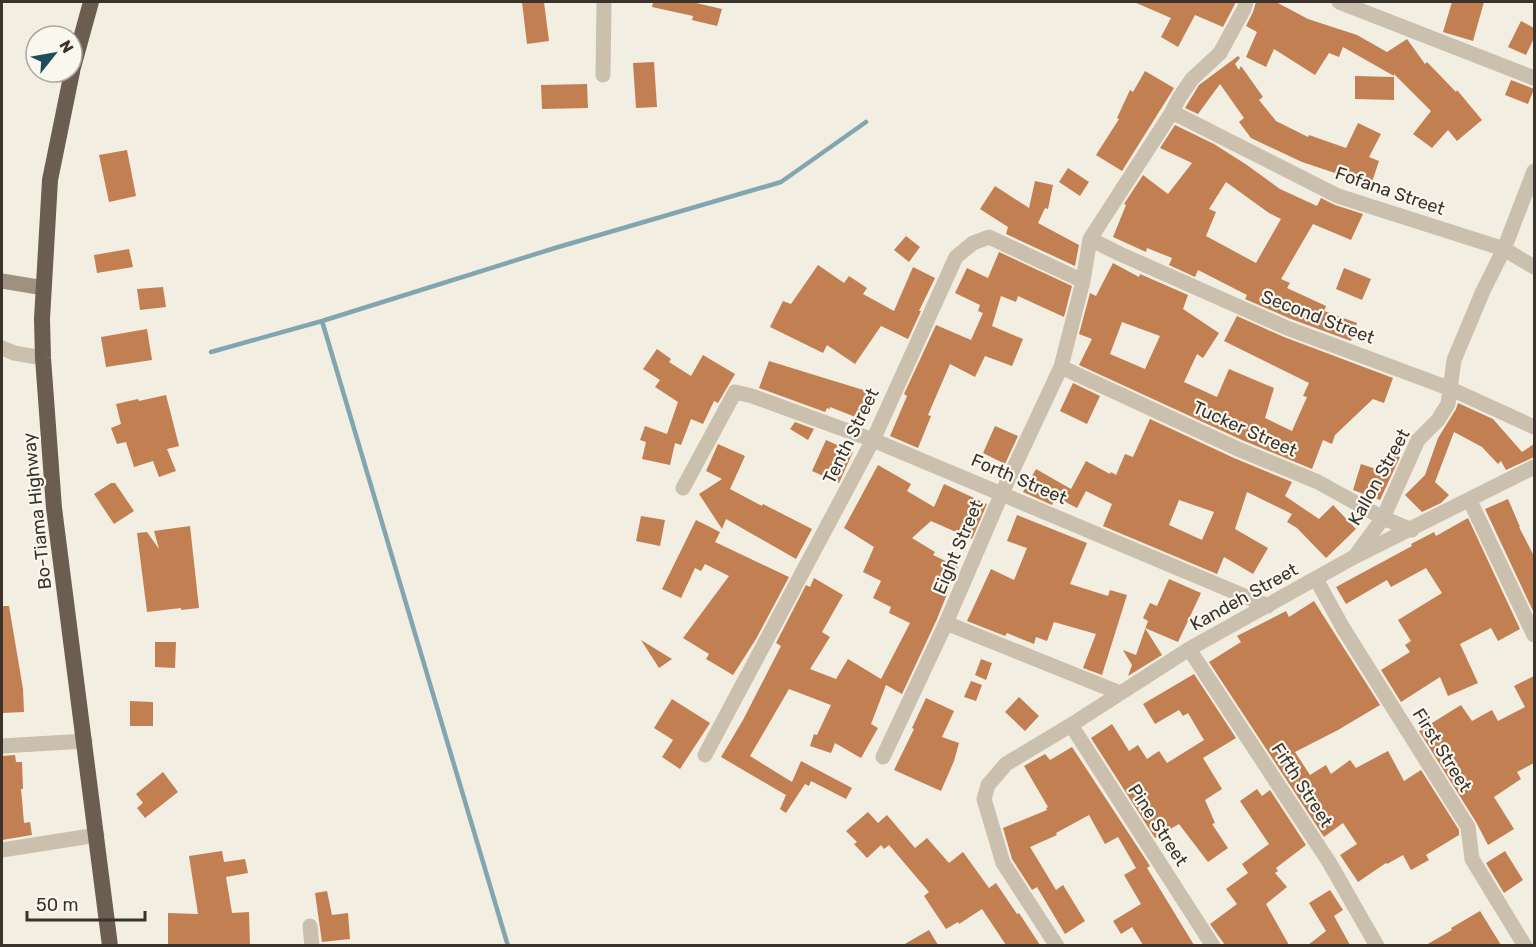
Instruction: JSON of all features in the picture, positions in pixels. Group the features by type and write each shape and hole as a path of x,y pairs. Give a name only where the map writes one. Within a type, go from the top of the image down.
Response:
{"highway":[{"name":"Bo-Tiama Highway","path":"83,24 91,2"},
{"name":"Bo-Tiama Highway","path":"70,84 50,180 42,319 43,358 54,508 110,945"}],"main road":[{"path":"2,281 44,288"}],"street":[{"path":"603,75 604,2"},
{"path":"1090,238 1179,98 1192,80 1220,53 1246,2"},
{"path":"1338,2 1534,78"},
{"name":"Fofana Street","path":"1172,112 1338,196 1504,249 1534,267"},
{"name":"Kallon Street","path":"1354,557 1383,518 1418,440 1438,420 1448,404 1454,360 1483,291 1504,249 1534,171"},
{"name":"Tenth Street","path":"705,755 873,440 956,257 973,243 989,237 1083,281"},
{"name":"Eight Street","path":"883,757 1061,367 1083,281 1090,238"},
{"name":"Second Street","path":"1090,238 1120,254 1287,328 1451,389 1534,427"},
{"path":"2,348 14,353 43,358"},
{"name":"Tucker Street","path":"1061,367 1238,449 1318,482 1383,518 1412,530"},
{"name":"Forth Street","path":"683,488 735,392 752,396 873,440 1268,606"},
{"name":"Kandeh Street","path":"1057,945 1003,863 984,799 988,785 1005,764 1071,725 1189,649 1354,557 1534,467"},
{"path":"1470,501 1534,634"},
{"name":"First Street","path":"1316,579 1343,628 1468,827 1472,859 1525,945"},
{"path":"946,623 1120,693"},
{"name":"Fifth Street","path":"1189,649 1329,862 1377,945"},
{"name":"Pine Street","path":"1071,725 1213,945"},
{"path":"2,746 85,741"},
{"path":"2,850 97,835"},
{"path":"310,926 312,945"}],"building":[{"path":"522,2 544,2 549,41 527,44"},
{"path":"653,2 692,2 722,9 717,26 692,20 693,16 652,7"},
{"path":"1134,2 1236,2 1223,27 1195,15 1178,47 1161,37 1171,18"},
{"path":"1256,2 1276,2 1308,19 1357,35 1387,52 1407,39 1425,64 1427,62 1456,92 1457,90 1482,120 1457,141 1448,130 1432,148 1413,134 1431,111 1394,74 1394,76 1343,47 1339,57 1329,53 1315,75 1274,49 1266,67 1246,57 1257,32 1246,26"},
{"path":"1452,2 1484,2 1473,41 1443,32"},
{"path":"1521,21 1534,28 1534,38 1526,55 1508,47"},
{"path":"1238,56 1240,58 1235,64 1239,70 1241,66 1263,97 1259,100 1276,121 1308,137 1309,135 1346,148 1358,123 1381,134 1369,157 1379,161 1371,185 1302,162 1251,138 1239,122 1244,118 1220,84 1198,114 1185,108 1199,85"},
{"path":"654,62 657,107 636,108 633,63"},
{"path":"1145,71 1174,88 1122,171 1096,155 1119,119 1117,118 1130,90 1133,92"},
{"path":"1355,76 1394,77 1394,100 1355,99"},
{"path":"1511,80 1534,89 1528,104 1505,95"},
{"path":"587,84 588,108 542,109 541,85"},
{"path":"1175,125 1214,144 1280,189 1317,206 1321,198 1363,214 1351,240 1313,224 1281,279 1290,283 1287,288 1326,306 1324,311 1357,323 1351,341 1245,299 1247,295 1198,270 1195,277 1169,265 1172,258 1147,248 1146,252 1113,237 1126,205 1124,204 1143,175 1168,194 1192,163 1160,148","holes":["1226,182 1281,219 1256,263 1206,236 1216,212 1209,209"]},
{"path":"127,150 136,196 109,202 99,155"},
{"path":"1068,168 1089,182 1080,196 1059,182"},
{"path":"1035,181 1053,185 1048,209 1045,208 1038,223 1079,245 1075,266 1006,234 1008,227 980,209 995,186 1029,208"},
{"path":"906,236 920,247 909,262 894,250"},
{"path":"129,249 133,267 97,273 94,255"},
{"path":"999,252 1072,286 1064,317 1018,296 1016,302 1001,296 992,326 1023,339 1012,366 985,356 975,377 950,364 928,415 931,416 918,448 890,436 907,396 904,394 936,325 971,340 983,313 978,311 980,305 955,293 967,268 988,278"},
{"path":"1113,263 1139,277 1140,274 1188,295 1183,309 1219,333 1203,358 1197,354 1184,382 1217,397 1229,369 1274,388 1265,418 1292,431 1307,397 1303,396 1309,383 1224,341 1237,316 1284,337 1393,378 1384,403 1373,399 1335,435 1332,444 1323,440 1312,469 1242,440 1079,365 1092,339 1079,334 1090,293 1096,296","holes":["1122,322 1160,336 1145,369 1110,354"]},
{"path":"818,265 844,283 849,276 867,288 863,294 894,311 913,267 935,278 908,339 881,326 855,364 827,345 823,353 770,327 783,301 791,304"},
{"path":"1344,268 1371,279 1362,300 1336,289"},
{"path":"163,287 166,307 140,310 137,289"},
{"path":"147,329 152,360 106,367 101,337"},
{"path":"657,349 671,359 669,362 691,376 703,355 735,374 718,403 714,401 703,424 691,419 681,445 675,443 670,465 642,459 646,442 640,440 645,426 667,434 678,402 655,387 660,380 643,369"},
{"path":"769,361 873,393 863,420 830,407 825,412 759,388"},
{"path":"1073,383 1100,396 1087,424 1060,411"},
{"path":"166,395 179,446 167,449 176,471 159,477 153,461 134,467 126,442 117,444 111,428 121,424 116,404"},
{"path":"1458,403 1493,419 1522,452 1534,444 1534,457 1506,470 1501,461 1498,464 1482,447 1454,432 1435,482 1449,495 1441,503 1422,512 1405,495 1425,475 1438,438"},
{"path":"1150,419 1292,482 1285,496 1319,519 1333,505 1356,529 1326,558 1297,528 1287,522 1292,514 1247,492 1235,529 1268,548 1253,574 1224,557 1217,574 1103,526 1112,504 1086,491 1077,508 1056,497 1052,505 1023,492 1036,469 1071,489 1086,461 1116,475 1125,454 1133,457","holes":["1179,500 1214,512 1202,540 1169,525"]},
{"path":"795,422 814,429 808,440 790,429"},
{"path":"995,426 1018,436 1005,464 983,453"},
{"path":"826,440 853,452 839,483 812,471"},
{"path":"718,444 745,456 730,489 812,529 796,559 726,519 722,529 699,494 722,479 706,471"},
{"path":"1388,453 1400,457 1380,500 1353,490 1361,464 1382,471"},
{"path":"878,465 911,484 907,491 934,507 944,484 987,504 972,539 931,521 912,538 935,552 933,555 958,567 902,694 886,685 871,724 878,728 861,758 835,743 831,753 810,746 814,734 817,735 831,705 789,689 750,756 792,782 801,761 852,788 846,799 811,781 809,786 805,784 786,813 780,809 786,795 721,757 781,646 776,643 806,585 810,587 814,578 843,595 822,632 830,637 810,669 836,679 848,659 881,679 910,623 889,613 891,607 873,598 881,581 863,572 874,547 844,528"},
{"path":"111,483 115,483 134,511 114,524 94,494"},
{"path":"1508,499 1534,556 1534,613 1485,509"},
{"path":"1017,515 1087,543 1070,584 1108,596 1110,590 1127,595 1102,675 1083,668 1096,634 1054,622 1047,641 1036,637 1034,644 1007,633 1005,636 967,621 991,569 1014,580 1027,548 1007,541"},
{"path":"641,516 665,520 660,546 636,541"},
{"path":"1468,518 1520,629 1498,641 1491,628 1460,644 1478,683 1448,696 1440,677 1401,702 1381,670 1410,652 1405,645 1411,641 1398,620 1442,593 1426,568 1391,587 1387,580 1346,604 1336,587 1412,546 1411,544 1434,532 1436,536"},
{"path":"696,520 720,532 715,542 789,577 756,639 733,675 706,659 709,654 683,638 729,576 705,564 701,571 695,568 681,598 662,589"},
{"path":"190,526 199,608 147,612 137,533 147,532 159,549 154,531"},
{"path":"1169,579 1201,593 1178,642 1145,628 1148,621 1143,618 1150,603 1157,606"},
{"path":"1314,601 1380,705 1295,752 1310,775 1326,765 1331,774 1350,760 1356,768 1388,751 1404,781 1421,770 1459,830 1459,835 1426,855 1429,860 1411,870 1403,855 1386,863 1358,882 1340,855 1357,844 1343,823 1324,837 1209,662 1241,642 1237,636 1286,611 1289,617"},
{"path":"2,606 9,606 23,689 24,712 2,713"},
{"path":"1145,629 1162,655 1128,676 1132,665 1123,650 1136,655"},
{"path":"641,640 672,659 659,668"},
{"path":"155,642 176,642 175,668 155,667"},
{"path":"981,659 992,663 986,680 975,675"},
{"path":"1194,674 1236,738 1203,758 1222,789 1205,800 1215,823 1212,824 1228,848 1208,862 1179,824 1155,838 1091,738 1112,724 1129,751 1138,745 1147,759 1159,751 1167,763 1204,740 1188,713 1183,716 1179,710 1155,724 1143,704"},
{"path":"1534,676 1534,763 1517,772 1521,779 1494,797 1514,829 1488,845 1419,731 1461,705 1472,721 1492,710 1498,721 1525,707 1514,686"},
{"path":"971,681 982,685 976,701 964,697"},
{"path":"1019,697 1039,716 1025,731 1005,712"},
{"path":"926,698 954,711 942,737 959,743 941,791 894,770"},
{"path":"672,699 710,723 680,769 662,757 673,740 654,728"},
{"path":"130,701 153,702 153,726 130,726"},
{"path":"1072,747 1150,866 1147,868 1194,945 1143,945 1132,927 1121,934 1113,921 1141,904 1124,875 1136,868 1118,837 1105,844 1089,815 1056,833 1057,835 1030,847 1056,890 1063,885 1085,921 1065,934 1037,887 1032,890 1012,859 1003,828 1047,810 1048,807 1024,766 1045,754 1050,760"},
{"path":"15,755 16,762 22,762 23,789 21,789 24,823 30,822 32,835 2,840 2,756"},
{"path":"163,772 178,792 145,818 137,808 143,803 136,794"},
{"path":"1257,789 1262,796 1270,790 1306,845 1276,868 1278,871 1275,873 1287,887 1266,904 1289,945 1225,945 1210,924 1237,904 1226,889 1248,873 1242,864 1269,844 1240,801"},
{"path":"868,812 878,823 887,815 915,848 927,838 949,863 963,852 989,888 996,883 1040,945 1006,945 982,909 959,924 958,922 946,929 924,896 929,892 889,845 884,849 881,845 867,858 854,844 857,842 846,831"},
{"path":"222,851 224,862 245,859 248,873 226,877 232,913 249,912 250,945 168,945 168,913 198,914 189,856"},
{"path":"1505,851 1523,880 1504,893 1486,863"},
{"path":"1330,890 1343,910 1334,916 1350,945 1308,945 1326,931 1309,903"},
{"path":"327,891 332,915 348,913 350,939 322,942 315,893"},
{"path":"1480,911 1501,945 1426,945 1452,930 1451,928"},
{"path":"929,930 938,945 903,945"}],"waterway":[{"path":"211,352 322,321 555,248 781,182 866,122"},
{"path":"322,321 508,946"}]}
